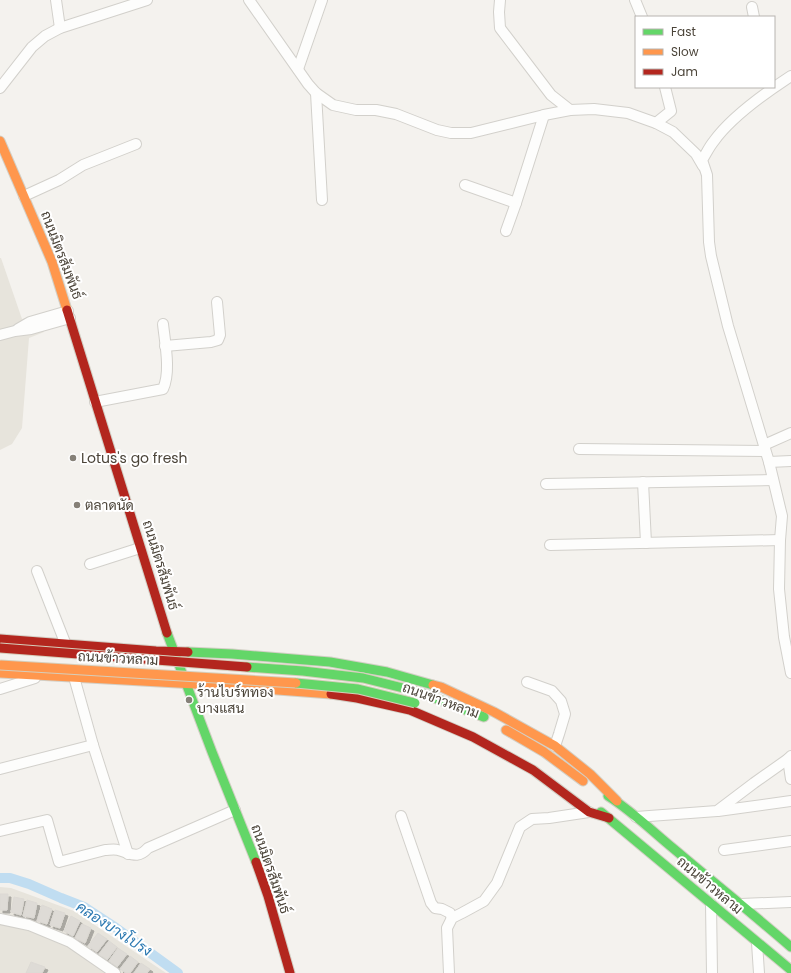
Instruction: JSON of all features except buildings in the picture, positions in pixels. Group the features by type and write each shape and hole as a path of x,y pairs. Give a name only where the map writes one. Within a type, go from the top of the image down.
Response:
{"main road":[{"name":"ถนนมิตรสัมพันธ์","path":"0,141 4,160 24,196 52,262 140,548 174,651 212,752 253,854 268,896 290,973"},
{"path":"4,640 232,654 330,662 387,672 441,687 494,712 554,746 590,774 617,801"},
{"path":"3,673 22,671 32,668 37,664 40,658 37,651 32,647 4,640"},
{"path":"104,679 121,678 131,674 136,670 138,664 136,657 130,652 111,647"},
{"name":"ถนนข้าวหลาม","path":"0,648 303,671 363,678 419,692 482,716 544,752 582,781 617,801 791,947"},
{"path":"232,654 214,657 210,660 207,666 208,673 233,687"},
{"path":"330,662 317,663 310,671 309,680 314,690 410,710 473,737 533,770 589,812 609,818"},
{"name":"ถนนข้าวหลาม","path":"0,665 301,683 358,689 415,703 429,708"},
{"path":"3,673 332,694"},
{"name":"ถนนข้าวหลาม","path":"562,781 609,818 791,970"}],"street":[{"path":"56,0 60,28"},
{"path":"0,88 32,47 45,36 60,28 147,0"},
{"path":"249,0 308,84 316,93 334,105 356,110 376,110 396,114 437,130 451,133 471,133 570,110 594,109 628,114 673,132 696,154 707,175"},
{"path":"298,69 322,0"},
{"path":"500,0 500,28 551,95 570,110"},
{"path":"635,0 642,16"},
{"path":"775,86 791,76"},
{"path":"656,124 671,111 665,88"},
{"path":"772,88 735,118 714,141 702,160 707,175 709,242 711,256 728,326 769,462 782,516 779,589 791,673"},
{"path":"316,93 322,200"},
{"path":"506,231 544,115"},
{"path":"24,196 59,180 83,165 136,144"},
{"path":"465,185 516,203"},
{"path":"165,346 218,340 220,335 217,302"},
{"path":"0,335 31,329 69,314"},
{"path":"95,402 162,389 167,372 163,324"},
{"path":"579,448 765,448 791,433"},
{"path":"769,462 791,461"},
{"path":"546,484 773,480"},
{"path":"643,482 646,543"},
{"path":"550,545 780,540"},
{"path":"90,564 140,548"},
{"path":"37,571 66,645"},
{"path":"0,688 43,676"},
{"path":"74,677 93,745 128,854"},
{"path":"527,682 552,691 561,701 565,714 554,746"},
{"path":"0,769 93,745"},
{"path":"790,757 791,779"},
{"path":"717,812 790,757"},
{"path":"636,816 717,812 791,801"},
{"path":"0,831 46,820 59,862 113,849 128,854 140,855 148,848 235,810"},
{"path":"450,973 447,928 452,918 484,901 497,883 520,827 532,819 589,812"},
{"path":"401,816 431,903 435,908 442,909 450,913 452,918"},
{"path":"724,850 791,841"},
{"path":"741,904 791,902"},
{"path":"711,904 712,973"},
{"path":"0,920 29,925 70,942 115,973"},
{"path":"758,943 759,973"}],"shaded area":[{"path":"0,258 22,319 41,315 44,332 29,338 22,428 12,444 0,450"},
{"path":"0,887 11,888 74,911 166,973 0,973"}],"waterway":[{"name":"คลองบางโปรง","path":"0,878 10,878 29,884 84,907 116,928 178,973"}],"traffic: fast":[{"path":"167,633 256,862"},
{"path":"188,652 330,662 387,672 433,685"},
{"path":"247,667 303,671 363,678 419,692"},
{"path":"296,683 358,689 415,703"},
{"path":"419,692 484,717"},
{"path":"608,796 634,815 791,947"},
{"path":"601,812 791,970"}],"traffic: slow":[{"path":"0,141 52,262 67,310"},
{"path":"0,665 296,683"},
{"path":"0,673 195,684 331,694"},
{"path":"433,685 441,687 494,712 555,746 590,774 617,801"},
{"path":"506,730 544,752 583,781"}],"traffic: jam":[{"path":"67,310 167,633"},
{"path":"0,639 156,651 188,652"},
{"path":"0,648 247,667"},
{"path":"331,694 357,698 410,710 473,737 533,770 589,812 609,818"},
{"path":"256,862 268,896 290,973"}],"place":[{"name":"Lotus's go fresh","path":"73,458"},
{"name":"ตลาดนัด","path":"77,505"},
{"name":"ร้านไบร์ททอง บางแสน","path":"189,700"}]}
